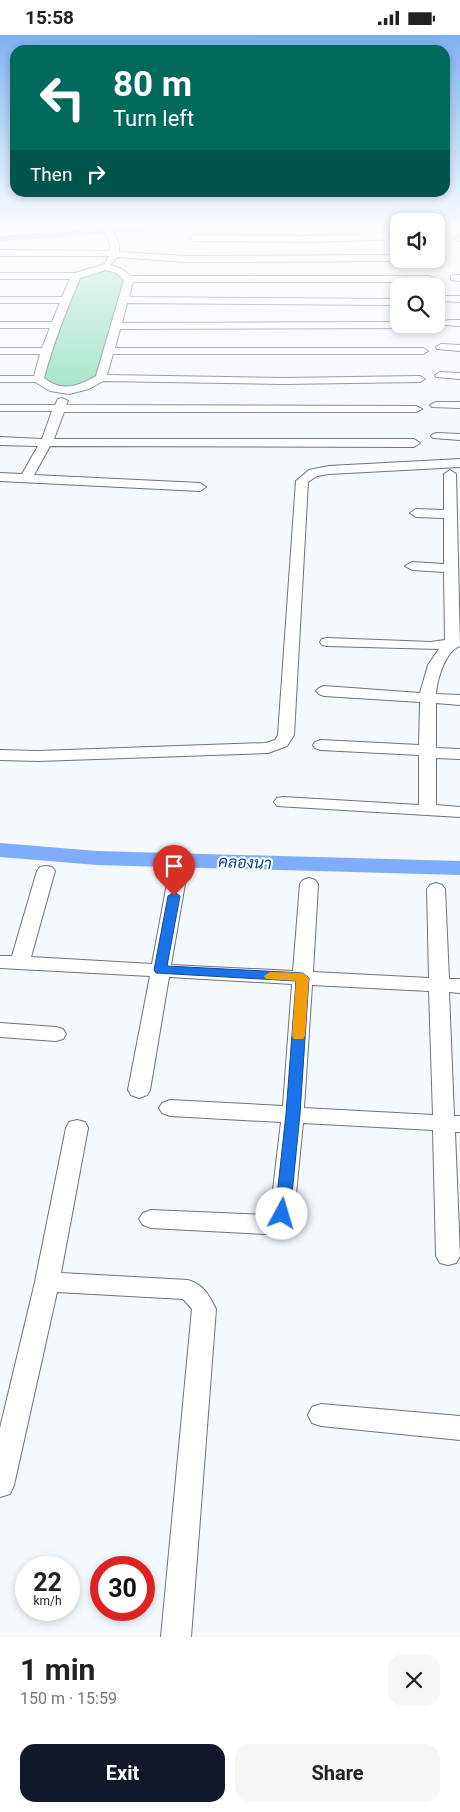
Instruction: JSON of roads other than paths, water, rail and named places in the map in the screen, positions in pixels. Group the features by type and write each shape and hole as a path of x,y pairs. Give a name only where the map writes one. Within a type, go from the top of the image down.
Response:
{"street":[{"path":"445,299 460,299"},
{"path":"0,300 64,300 38,379"},
{"path":"101,378 124,300 390,302"},
{"path":"0,325 55,325"},
{"path":"115,326 390,325"},
{"path":"441,347 460,348"},
{"path":"0,351 46,351"},
{"path":"110,351 423,351"},
{"path":"440,375 460,376"},
{"path":"0,379 38,379 47,387 66,392 87,387 101,378 283,381 420,379"},
{"path":"26,478 47,441 57,410 66,392"},
{"path":"436,405 460,405"},
{"path":"0,408 57,410 416,409"},
{"path":"437,436 460,437"},
{"path":"0,441 64,443 414,443"},
{"path":"0,755 38,756 268,748 281,743 286,735 302,481 313,473 329,470 460,463"},
{"path":"427,810 428,697 435,665 450,647 454,569 454,516 450,474"},
{"path":"0,477 200,487"},
{"path":"416,513 454,516"},
{"path":"412,566 454,569"},
{"path":"327,642 450,647"},
{"path":"324,691 460,700"},
{"path":"321,745 460,754"},
{"path":"283,802 460,812"},
{"path":"20,963 46,871"},
{"path":"139,1090 177,877"},
{"path":"150,1219 265,1225 277,1223 282,1214 293,1114 309,884"},
{"path":"436,889 450,985 452,1123 448,1256"},
{"path":"0,962 450,985"},
{"path":"0,1029 56,1034"},
{"path":"170,1108 452,1123"},
{"path":"0,1485 46,1282 77,1128"},
{"path":"46,1282 188,1290 199,1299 204,1309 176,1637"},
{"path":"321,1415 460,1428"}],"waterway":[{"name":"คลองนา","path":"0,850 97,858 460,868"}]}
